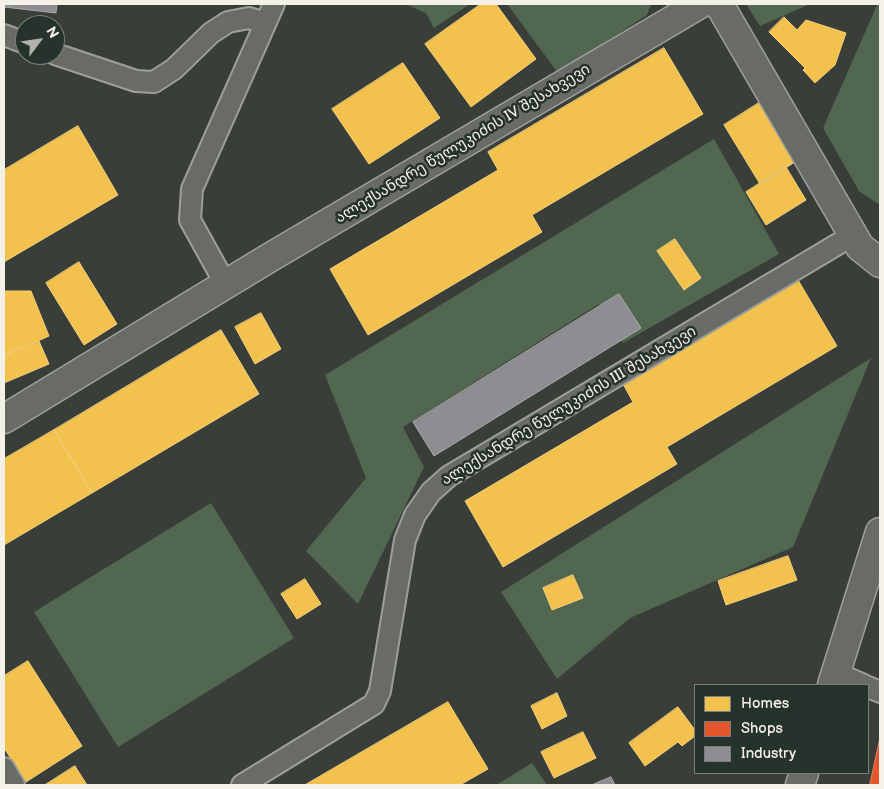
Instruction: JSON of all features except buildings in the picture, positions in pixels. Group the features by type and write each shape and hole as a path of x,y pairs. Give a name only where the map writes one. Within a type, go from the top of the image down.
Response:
{"street":[{"name":"ალექსანდრე წულუკიძის IV შესახვევი","path":"4,419 700,4"},
{"path":"719,4 860,247 880,263"},
{"path":"834,679 880,532"}],"lane":[{"path":"226,285 190,220 192,189 274,4"},
{"path":"65,57 136,81 154,82 174,69 212,32 228,22 249,18 265,23"},
{"name":"ალექსანდრე წულუკიძის III შესახვევი","path":"242,785 374,704 380,690 404,540 415,515 431,492 443,481 853,235"},
{"path":"834,679 859,684"},
{"path":"4,768 14,785"}],"green space":[{"path":"405,4 470,4 434,28 426,13"},
{"path":"507,4 651,4 647,15 558,73"},
{"path":"746,4 810,4 760,26"},
{"path":"876,4 880,4 880,205 859,191 823,128"},
{"path":"714,139 779,254 623,343 599,304 403,427 424,467 358,604 306,551 366,478 325,375"},
{"path":"871,358 793,547 630,618 557,679 501,592"},
{"path":"211,503 294,638 118,747 34,612"},
{"path":"532,763 547,785 496,785"}]}
